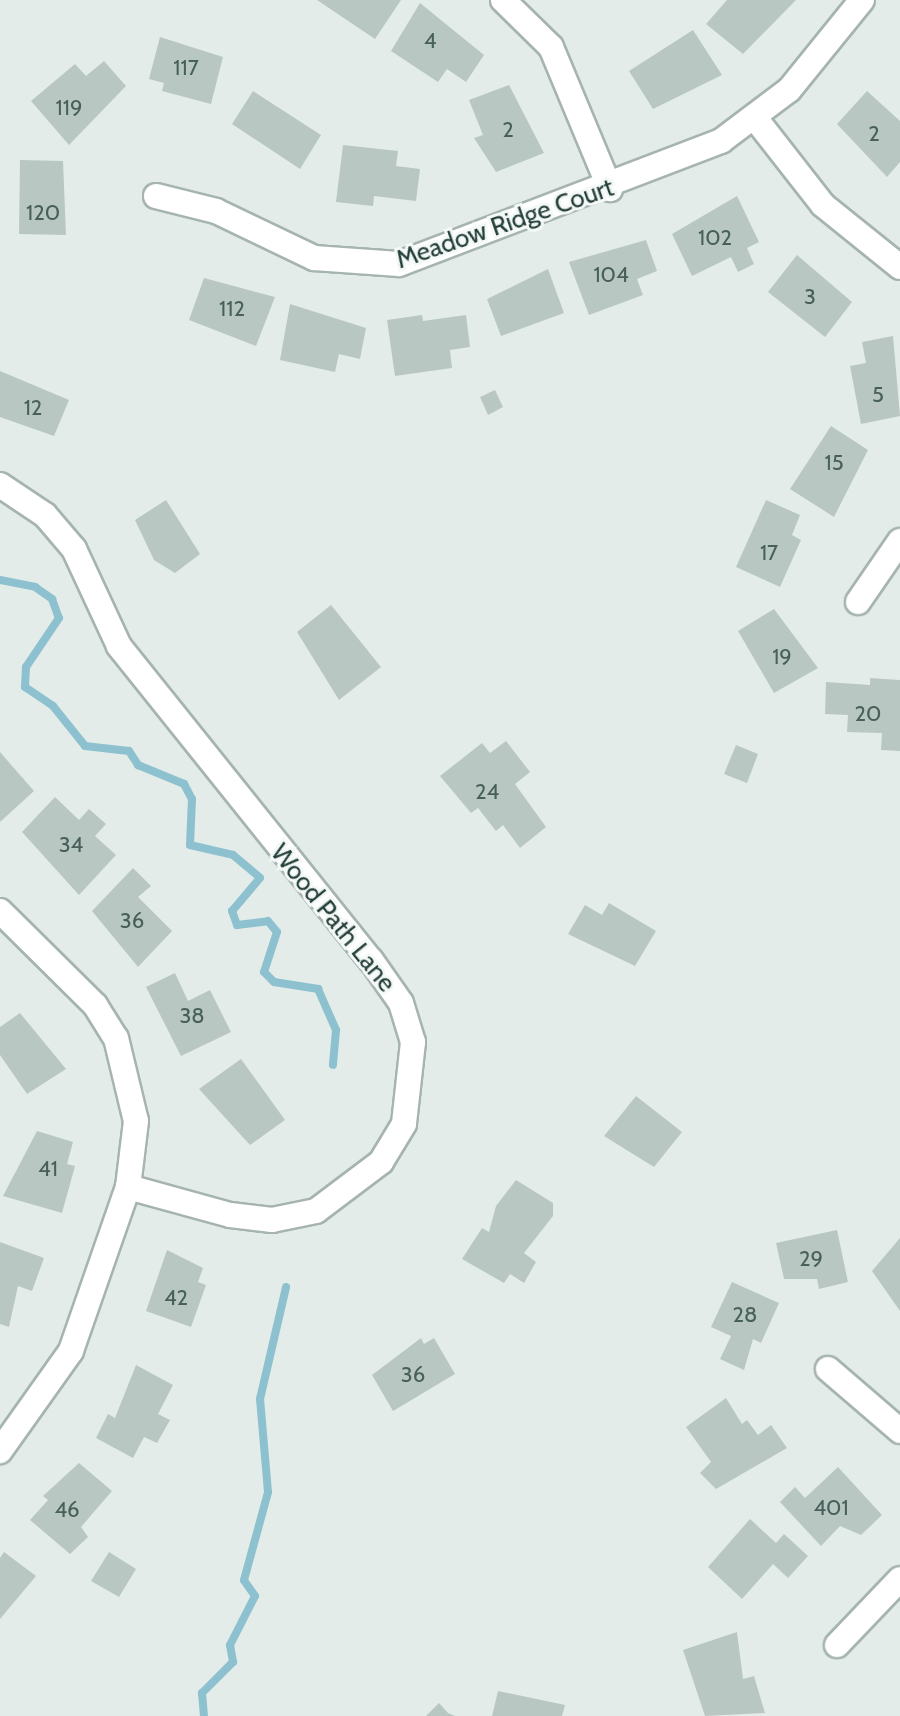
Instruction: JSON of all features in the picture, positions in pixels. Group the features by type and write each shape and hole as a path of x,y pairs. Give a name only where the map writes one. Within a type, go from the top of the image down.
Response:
{"street":[{"path":"503,0 551,47 610,189"},
{"name":"Meadow Ridge Court","path":"156,196 216,211 314,258 378,266 610,189 687,160 755,118 815,61 862,0"},
{"path":"755,118 823,205 900,267"},
{"name":"Wood Path Lane","path":"0,485 45,515 74,549 119,646 371,960 401,1003 413,1042 404,1124 381,1162 316,1211 272,1220 230,1215 128,1187"},
{"path":"858,602 900,541"},
{"path":"0,911 95,1005 116,1038 136,1121 128,1187 71,1351 4,1439"},
{"path":"828,1369 900,1431"},
{"path":"837,1645 900,1579"}],"building":[{"path":"317,0 401,0 375,39"},
{"path":"727,0 796,0 743,54 706,24"},
{"path":"420,3 484,55 466,82 447,69 438,82 391,51"},
{"path":"693,30 722,75 653,109 629,71"},
{"path":"160,37 223,57 211,104 162,91 164,83 149,79"},
{"path":"104,61 126,86 69,145 31,101 75,64 86,76"},
{"path":"509,85 544,153 496,172 474,138 483,135 469,100"},
{"path":"253,91 321,135 300,169 232,124"},
{"path":"867,91 900,121 900,162 887,177 837,124"},
{"path":"343,145 398,151 396,166 420,169 416,201 374,196 373,206 336,202"},
{"path":"20,160 63,161 66,235 19,234"},
{"path":"737,196 759,242 747,248 754,264 738,272 731,257 692,276 672,234"},
{"path":"646,240 657,271 637,279 643,295 589,315 569,262"},
{"path":"797,255 852,302 825,337 768,292"},
{"path":"548,269 564,313 501,336 487,299"},
{"path":"204,278 275,297 256,346 189,320"},
{"path":"290,304 366,328 360,359 339,354 335,372 280,360"},
{"path":"422,315 423,321 466,315 470,347 450,350 452,368 395,376 387,320"},
{"path":"893,336 900,416 861,424 850,366 866,363 862,342"},
{"path":"0,371 69,400 54,436 0,417"},
{"path":"495,390 503,407 488,415 480,397"},
{"path":"831,426 868,450 834,517 790,489"},
{"path":"166,500 200,554 175,573 154,560 135,520"},
{"path":"766,500 800,515 792,535 801,540 780,587 736,567"},
{"path":"331,605 381,667 339,700 297,632"},
{"path":"774,609 818,668 774,693 738,631"},
{"path":"870,678 900,680 900,751 881,750 882,733 847,732 848,715 825,714 826,682 870,685"},
{"path":"506,741 530,772 515,784 546,827 520,848 503,825 496,831 478,808 471,813 440,776 482,743 490,753"},
{"path":"736,745 758,754 747,783 724,774"},
{"path":"0,752 34,791 0,822"},
{"path":"55,797 79,820 89,809 106,824 95,836 116,855 79,895 22,832"},
{"path":"133,868 151,886 138,897 172,931 138,967 92,911"},
{"path":"609,903 656,931 635,966 568,934 585,905 602,915"},
{"path":"175,973 188,1001 210,990 231,1032 181,1056 146,987"},
{"path":"20,1013 66,1069 27,1094 0,1055 0,1027"},
{"path":"241,1059 285,1120 250,1145 199,1089"},
{"path":"636,1096 682,1132 654,1167 604,1136"},
{"path":"37,1131 73,1142 67,1164 75,1166 62,1213 3,1196"},
{"path":"516,1180 553,1203 553,1216 524,1253 536,1262 524,1283 510,1274 504,1283 462,1259 482,1228 489,1232 496,1206"},
{"path":"837,1230 848,1282 819,1289 817,1279 784,1279 776,1243"},
{"path":"900,1238 900,1311 872,1271"},
{"path":"0,1242 44,1258 32,1291 18,1286 9,1327 0,1324"},
{"path":"167,1250 203,1268 198,1282 206,1285 191,1327 146,1311"},
{"path":"732,1282 779,1303 761,1343 753,1339 744,1370 720,1359 731,1336 711,1327"},
{"path":"421,1338 424,1344 434,1338 455,1374 393,1411 372,1375"},
{"path":"136,1365 173,1385 158,1414 170,1420 157,1443 144,1437 133,1458 96,1438 108,1414 115,1418"},
{"path":"726,1398 742,1424 747,1420 758,1435 771,1425 787,1448 716,1489 700,1473 711,1462 686,1427"},
{"path":"79,1463 112,1491 81,1527 88,1537 70,1554 30,1520 48,1500 43,1496"},
{"path":"838,1467 882,1515 861,1535 840,1526 821,1546 780,1502 795,1487 805,1498"},
{"path":"750,1519 776,1543 784,1534 808,1556 788,1578 773,1564 742,1599 708,1567"},
{"path":"4,1552 36,1576 0,1619 0,1558"},
{"path":"109,1552 136,1569 119,1597 91,1581"},
{"path":"737,1632 743,1679 754,1676 765,1713 705,1716 683,1650"},
{"path":"498,1691 565,1705 562,1716 492,1716"},
{"path":"439,1703 448,1713 455,1716 426,1716"}],"waterway":[{"path":"0,580 35,587 52,599 59,618 26,667 25,687 53,706 85,746 129,751 138,765 184,784 192,799 190,845 233,855 260,878 232,911 237,925 268,921 277,932 264,972 274,982 318,989 336,1030 333,1065"},
{"path":"204,1716 202,1693 233,1662 230,1645 255,1596 244,1580 268,1492 260,1399 286,1287"}]}
